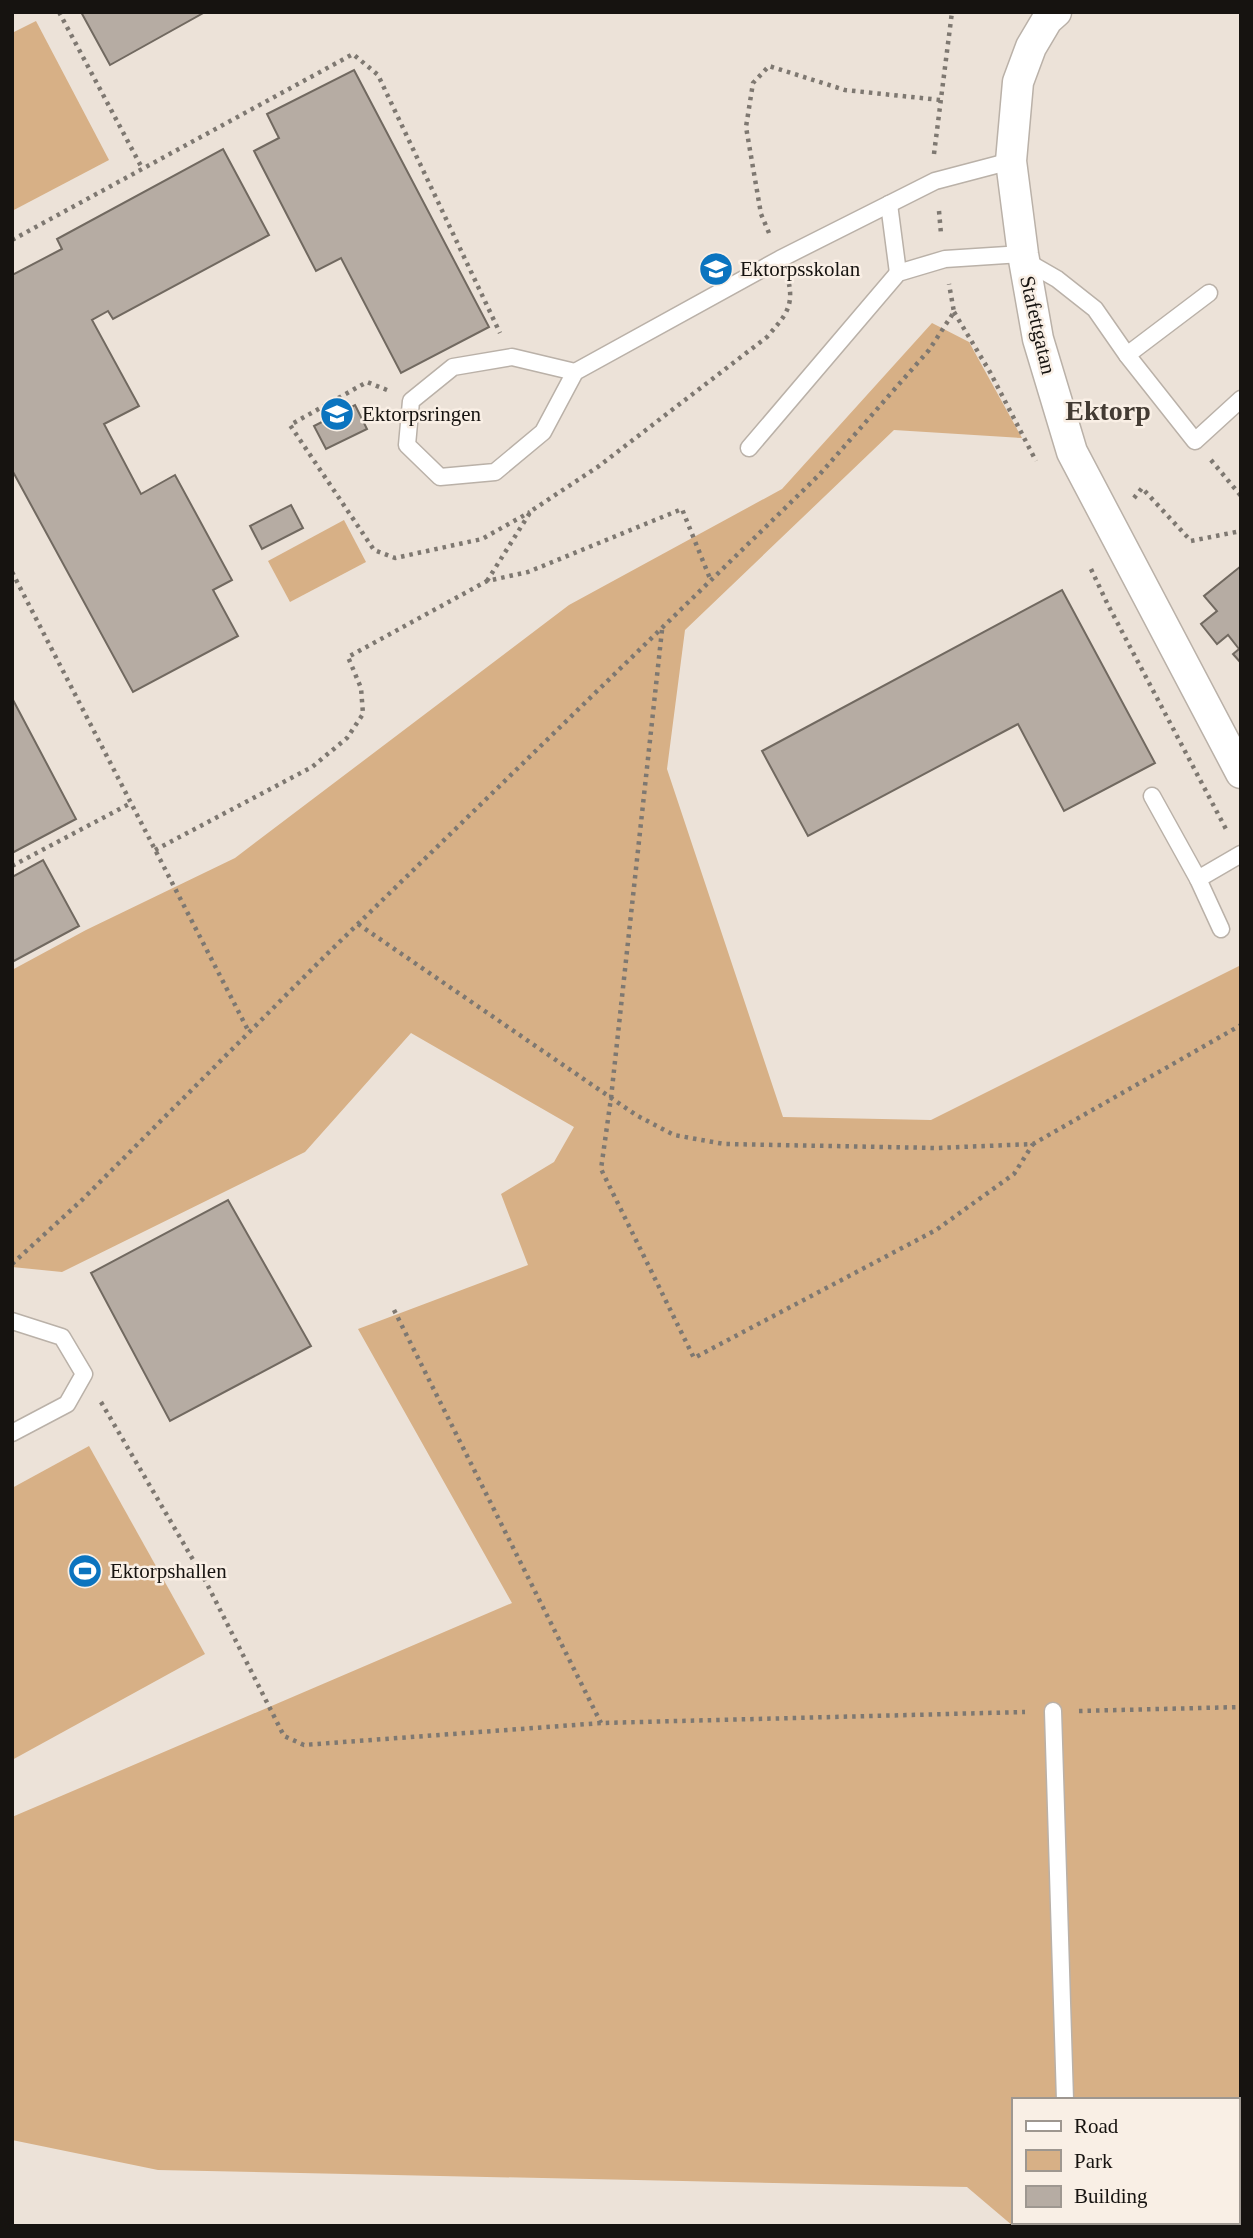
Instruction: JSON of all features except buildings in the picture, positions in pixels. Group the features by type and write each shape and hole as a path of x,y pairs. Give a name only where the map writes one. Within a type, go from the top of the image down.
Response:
{"street":[{"name":"Stafettgatan","path":"1056,12 1047,20 1031,47 1018,82 1011,161 1023,257 1038,339 1072,452 1241,773"}],"lane":[{"path":"575,372 512,358 453,367 411,401 407,445 440,477 495,472 542,432 575,372 780,259 935,181 1011,161"},
{"path":"890,204 898,274"},
{"path":"749,448 898,274 945,259 1023,257 1057,279 1095,309 1127,355 1195,441 1241,399"},
{"path":"1127,355 1209,293"},
{"path":"1152,796 1198,878 1221,929"},
{"path":"1198,878 1241,854"},
{"path":"12,1321 62,1337 84,1374 67,1404 12,1433"},
{"path":"1053,1711 1065,2098"}],"path":[{"path":"60,12 142,168"},
{"path":"12,1264 82,1200 358,924 820,474 929,350 954,312 935,181 934,143 952,12"},
{"path":"12,240 353,54 378,75 512,358"},
{"path":"411,401 367,382 290,425 374,550 395,558 458,545 482,539 531,511"},
{"path":"1195,441 1241,496"},
{"path":"1110,527 1142,488 1191,541 1241,531"},
{"path":"155,850 321,760 347,738 363,714 361,688 348,657 487,581 528,572 682,509 711,581"},
{"path":"12,572 249,1032"},
{"path":"662,629 601,1169 694,1358 936,1230 1014,1174 1033,1144"},
{"path":"12,866 131,803"},
{"path":"358,924 636,1115 674,1135 724,1144 937,1148 1033,1144 1241,1026"},
{"path":"394,1310 601,1723"},
{"path":"84,1374 128,1444 164,1512 206,1582 284,1736 304,1745 601,1723 1241,1707"}],"green space":[{"path":"36,21 109,160 12,211 12,33"},
{"path":"932,323 969,342 1022,438 894,430 685,630 667,769 783,1117 931,1120 1241,965 1241,2226 1013,2226 967,2187 158,2170 12,2140 12,1817 512,1603 358,1329 528,1265 501,1194 554,1162 574,1127 411,1033 305,1152 62,1272 12,1267 12,970 86,930 235,858 569,605 782,489"},
{"path":"344,520 366,562 290,602 268,561"},
{"name":"Ektorpshallen","path":"89,1446 205,1654 12,1760 12,1488"}],"place":[{"name":"Ektorpsskolan","path":"716,269"},
{"name":"Ektorpsringen","path":"337,414"},
{"name":"Ektorpshallen","path":"85,1571"}],"district":[{"name":"Ektorp","path":"1108,410"}]}
